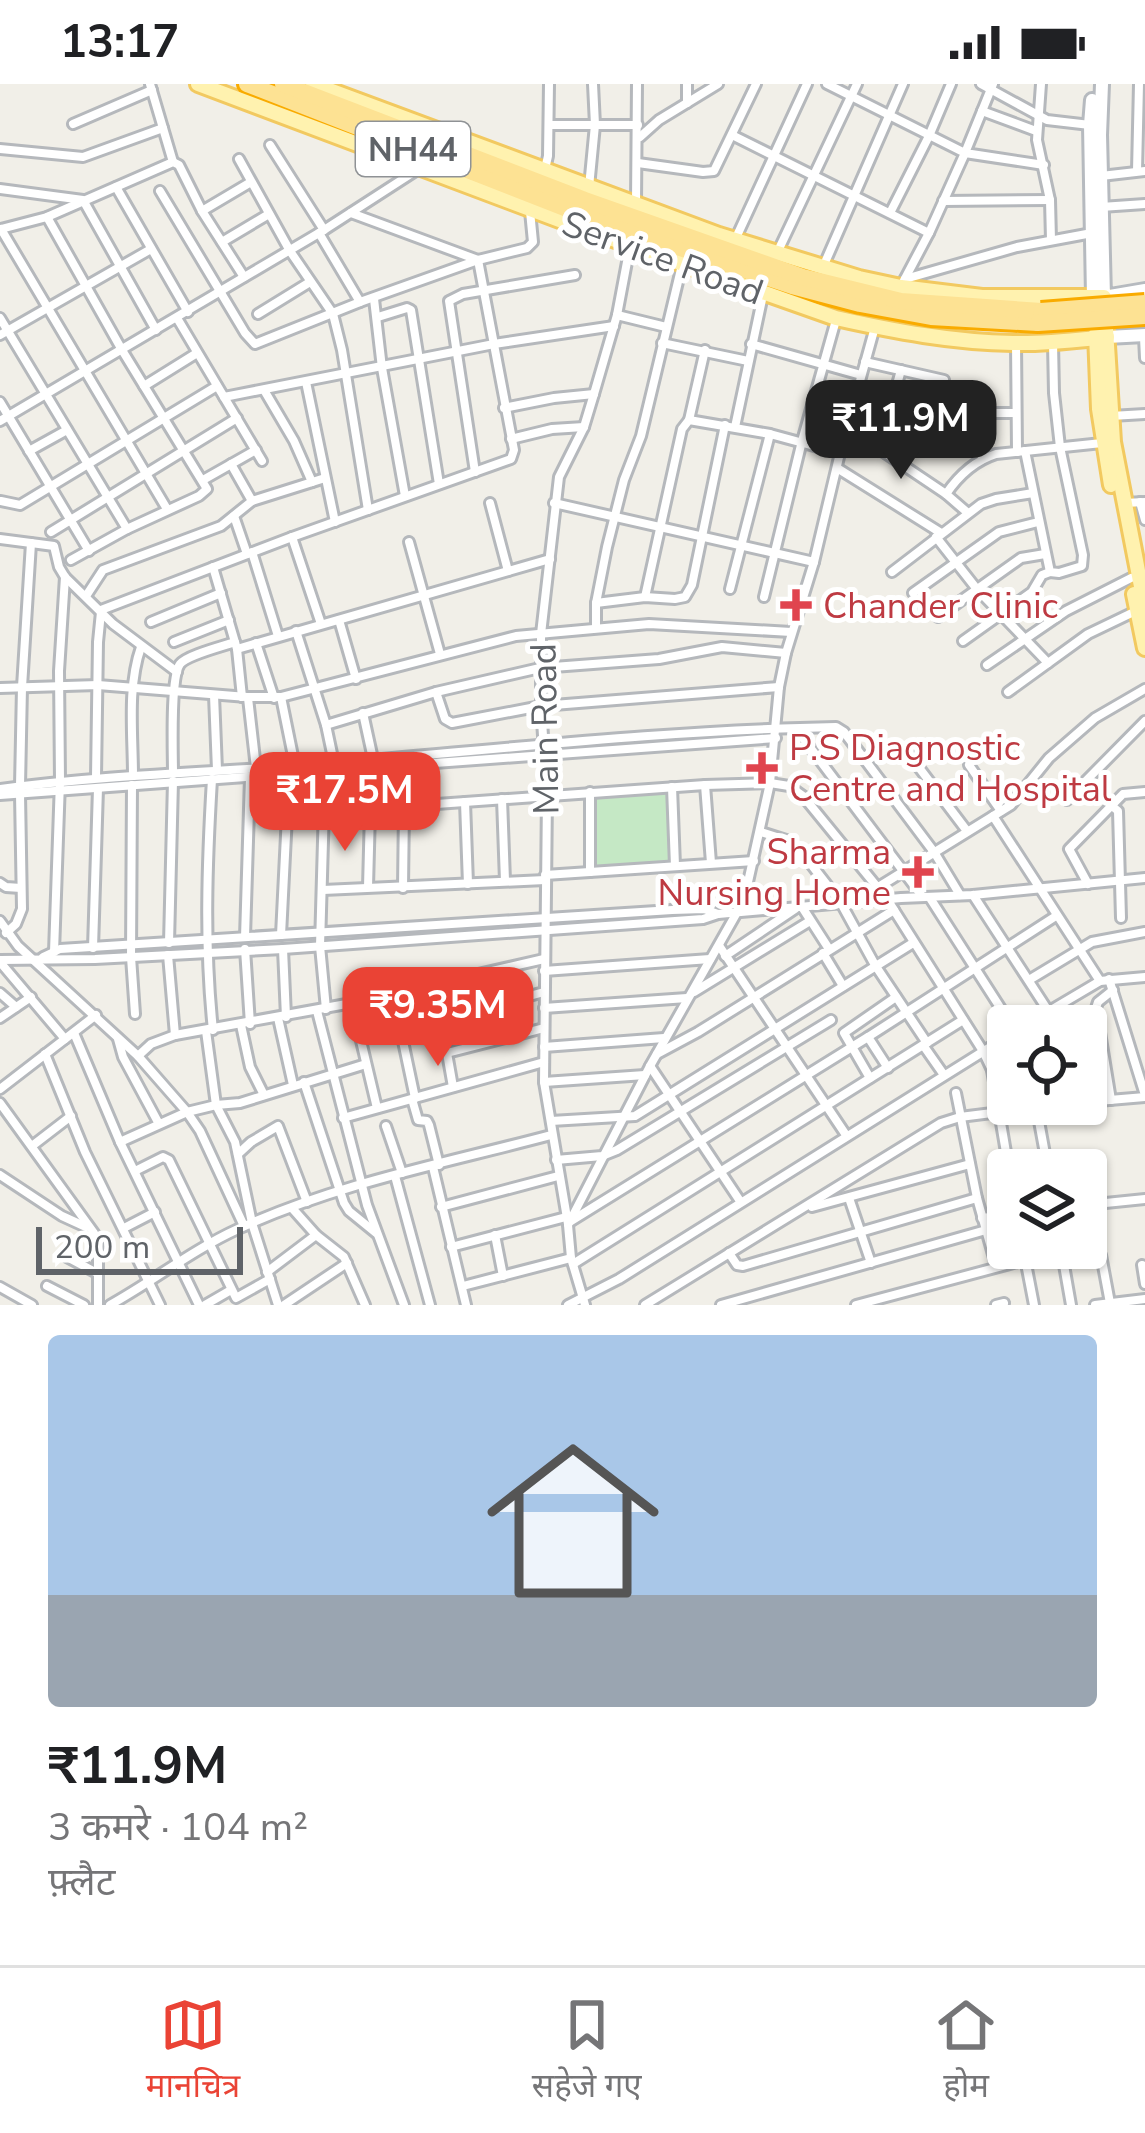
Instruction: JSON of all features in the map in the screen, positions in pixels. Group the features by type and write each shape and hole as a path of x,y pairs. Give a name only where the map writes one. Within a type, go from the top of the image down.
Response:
{"highway":[{"name":"NH44","path":"247,84 651,245 860,304 932,317 1145,316"},
{"name":"NH44","path":"283,84 803,277 902,301 1040,317 1145,303"}],"main road":[{"name":"Service Road","path":"198,84 630,245 651,245 682,263 836,318 1016,344 1101,338"},
{"name":"Service Road","path":"313,84 363,96 478,153 545,170 822,268 1013,298 1099,297"},
{"path":"1099,297 1102,443 1131,578 1142,608"},
{"path":"1101,338 1145,648"}],"street":[{"path":"545,170 548,84"},
{"path":"589,187 593,84"},
{"path":"636,203 637,84"},
{"path":"687,84 687,104"},
{"path":"638,139 659,120 718,84"},
{"path":"638,163 712,172 756,84"},
{"path":"735,240 807,84"},
{"path":"827,84 965,153 1044,165"},
{"path":"777,254 857,84"},
{"path":"822,268 903,84"},
{"path":"890,213 951,84"},
{"path":"981,84 1056,122 1090,125"},
{"path":"1041,84 1036,130 1050,200 1051,240"},
{"path":"1098,84 1090,125 1099,297"},
{"path":"1098,84 1099,297"},
{"path":"1101,176 1141,171 1139,84"},
{"path":"73,124 151,87 173,162 244,278"},
{"path":"903,283 992,87"},
{"path":"982,111 1036,130"},
{"path":"549,125 638,125"},
{"path":"0,148 83,158 163,128"},
{"path":"732,135 929,233"},
{"path":"270,145 360,302"},
{"path":"239,160 333,314 368,510"},
{"path":"166,509 0,229 47,217 173,162"},
{"path":"4,419 322,232 421,168"},
{"path":"202,211 251,182"},
{"path":"116,188 188,312"},
{"path":"0,189 83,200"},
{"path":"160,191 253,344 360,302 531,245 530,209"},
{"path":"83,200 156,330"},
{"path":"943,201 1050,200"},
{"path":"1101,207 1145,204"},
{"path":"351,213 478,260"},
{"path":"222,242 269,214"},
{"path":"47,217 207,489 71,560"},
{"path":"903,283 1051,240 1093,233"},
{"name":"Main Road","path":"584,1302 572,1261 544,1082 547,795 541,634 559,477 584,428 617,315 630,245"},
{"path":"4,333 151,250"},
{"path":"101,610 511,459 514,450 478,260"},
{"path":"596,628 596,603 615,517 682,263"},
{"path":"475,472 449,302 463,294 575,275"},
{"path":"258,314 310,282"},
{"name":"Service Road","path":"1099,297 1145,290"},
{"path":"596,603 645,596 686,597 764,293"},
{"path":"374,299 405,496"},
{"path":"378,317 410,308 440,484"},
{"path":"617,315 666,327"},
{"path":"0,318 4,333 127,529"},
{"path":"177,318 262,461"},
{"path":"764,597 836,318"},
{"path":"224,397 494,344 614,326"},
{"path":"722,951 739,913 761,832 790,632 814,562 875,327"},
{"path":"1144,335 1145,358"},
{"name":"Service Road","path":"1101,338 1144,335"},
{"path":"963,641 1031,592 1042,575 1084,562 1060,447 1053,342"},
{"path":"662,343 748,361"},
{"path":"752,344 861,375"},
{"path":"1016,344 1021,452 1050,572"},
{"path":"645,596 682,429 689,420 705,350"},
{"path":"144,386 197,353"},
{"path":"865,362 944,380"},
{"path":"901,370 892,411 945,427 961,427 989,413 1016,413"},
{"path":"306,382 334,522"},
{"path":"0,502 20,505 217,386"},
{"path":"264,390 295,441 312,482"},
{"path":"504,408 594,394"},
{"path":"0,403 4,419 29,451 89,551"},
{"path":"1112,416 1145,414"},
{"path":"51,532 237,418"},
{"path":"689,420 802,441 840,454"},
{"path":"961,427 983,458"},
{"path":"511,439 553,429 584,428"},
{"path":"29,451 67,430"},
{"path":"730,590 770,434"},
{"path":"946,494 983,458 1102,443"},
{"path":"879,449 968,513"},
{"path":"203,480 256,450"},
{"path":"231,464 252,501"},
{"path":"837,467 938,535 955,564 1048,663"},
{"path":"86,596 104,570 220,526 252,501 325,478"},
{"path":"892,572 986,501 1033,493"},
{"path":"1123,503 1143,502 1145,520"},
{"path":"490,503 508,571"},
{"path":"554,503 814,562"},
{"path":"234,516 278,636"},
{"path":"913,593 999,532 1038,522"},
{"path":"292,537 321,624"},
{"path":"0,539 54,546 65,577 140,647 177,672"},
{"path":"409,542 440,654"},
{"path":"6,933 21,915 22,687 32,543"},
{"path":"938,617 1021,558 1045,554"},
{"path":"169,943 174,693 177,672 185,660 550,559"},
{"path":"213,567 236,645 253,772 245,937"},
{"path":"54,955 65,577"},
{"path":"988,665 1066,611 1131,578"},
{"path":"151,622 221,592"},
{"path":"1008,692 1088,634 1142,608"},
{"path":"96,777 101,610"},
{"path":"174,642 229,620"},
{"path":"339,620 356,679"},
{"path":"0,688 98,686 278,697 516,636 681,624 790,632"},
{"path":"296,631 326,725 320,946 321,1010 331,1073 378,1235 404,1305"},
{"path":"256,643 278,697 292,770 281,935"},
{"path":"136,1014 131,957 133,689 140,647"},
{"path":"326,725 540,668 659,659 722,647 786,653"},
{"path":"436,692 445,719 452,724 541,706 779,687"},
{"path":"856,901 1011,805 1049,758 1095,718 1145,689"},
{"path":"214,695 207,874 209,1031 216,1105 235,1142 248,1225"},
{"path":"363,713 373,758"},
{"path":"1067,800 1145,721"},
{"path":"328,766 373,758 836,728 844,731 934,852 960,896"},
{"path":"796,729 926,897 998,1005"},
{"path":"60,786 98,788 133,780 544,749"},
{"path":"908,752 967,832"},
{"path":"969,765 1056,916 1107,983 1145,1096 1107,1100"},
{"path":"0,792 96,777 133,780"},
{"path":"325,812 705,785 770,783 796,789 887,899 987,1060"},
{"path":"705,785 711,863"},
{"path":"93,948 98,788"},
{"path":"672,788 675,866"},
{"path":"590,792 590,872"},
{"path":"1088,884 1069,849 1123,794 1145,792"},
{"path":"502,799 505,882"},
{"path":"465,802 468,884"},
{"path":"1112,806 1118,812 1121,918"},
{"path":"403,888 404,807"},
{"path":"368,887 370,811"},
{"path":"761,832 794,846 841,903 944,1075"},
{"path":"322,890 505,882 754,861"},
{"path":"54,955 131,957 283,949 703,919 856,901 1145,878"},
{"path":"0,883 21,888"},
{"path":"973,895 1045,1005"},
{"path":"799,908 810,920 843,986"},
{"path":"568,1221 712,959 799,908"},
{"path":"0,961 93,948 245,937 704,909 718,914"},
{"path":"656,1054 893,910"},
{"path":"451,1247 568,1221 806,1077 1056,916"},
{"path":"0,920 6,933 138,1056 188,1112 248,1225 281,1305 347,1263"},
{"path":"544,1008 690,996 810,920"},
{"path":"1029,980 1078,948 1145,932"},
{"path":"550,1120 635,1115 914,943"},
{"path":"283,949 282,1017 293,1085"},
{"path":"245,950 250,1067 264,1095"},
{"path":"722,951 846,1136"},
{"path":"168,955 175,1035"},
{"path":"138,1056 151,1044 175,1035 352,1004 544,959"},
{"path":"544,971 712,959"},
{"path":"0,961 70,1036 202,1305 231,1290"},
{"path":"1061,1005 1107,983 1145,977"},
{"path":"1107,983 1096,1008 1111,1100"},
{"path":"429,986 453,1087"},
{"path":"0,992 16,1007"},
{"path":"438,1021 544,992"},
{"path":"394,994 418,1120 429,1125 441,1208 466,1305"},
{"path":"0,1018 31,997"},
{"path":"870,1078 844,1035 896,997"},
{"path":"352,1004 377,1108"},
{"path":"0,1089 95,1016"},
{"path":"462,1287 572,1261 963,1020"},
{"path":"556,1160 602,1156 831,1021"},
{"path":"447,1053 544,1028"},
{"path":"118,1037 123,1057 159,1124"},
{"path":"868,1037 888,1068"},
{"path":"544,1047 666,1038"},
{"path":"568,1305 584,1302 987,1049"},
{"path":"45,1054 160,1305"},
{"path":"343,1118 544,1062"},
{"path":"121,1142 188,1112 236,1104 366,1064"},
{"path":"650,1072 740,1201"},
{"path":"544,1082 650,1072"},
{"path":"304,1082 347,1208 378,1235"},
{"path":"956,1094 987,1234"},
{"path":"0,1103 97,1240 98,1305"},
{"path":"650,1304 941,1123 987,1114"},
{"path":"32,1146 71,1116"},
{"path":"237,1154 278,1126 307,1202"},
{"path":"386,1126 430,1305"},
{"path":"110,1305 211,1244 307,1202 551,1135"},
{"path":"135,1171 166,1157 238,1299 316,1234"},
{"path":"805,1208 970,1164"},
{"path":"0,1175 87,1228"},
{"path":"441,1208 558,1176"},
{"path":"849,1198 871,1264"},
{"path":"729,1252 742,1266 976,1198"},
{"path":"1107,1202 1145,1199"},
{"path":"292,1208 347,1263 364,1301 352,1305"},
{"path":"124,1228 154,1211"},
{"path":"982,1218 987,1217"},
{"path":"722,1305 986,1230"},
{"path":"494,1235 503,1276"},
{"path":"67,1256 98,1274"},
{"path":"1142,1265 1145,1284"},
{"path":"856,1305 987,1268"},
{"path":"1027,1269 1034,1305"},
{"path":"1065,1269 1071,1305"},
{"path":"1103,1269 1110,1303"},
{"path":"47,1286 84,1305"},
{"path":"0,1287 32,1305"},
{"path":"1095,1305 1145,1299"}],"green space":[{"path":"669,792 671,863 584,868 586,796"}],"place":[{"name":"Chander Clinic","path":"796,605"},
{"name":"P.S Diagnostic Centre and Hospital","path":"762,768"},
{"name":"Sharma Nursing Home","path":"918,872"}]}
